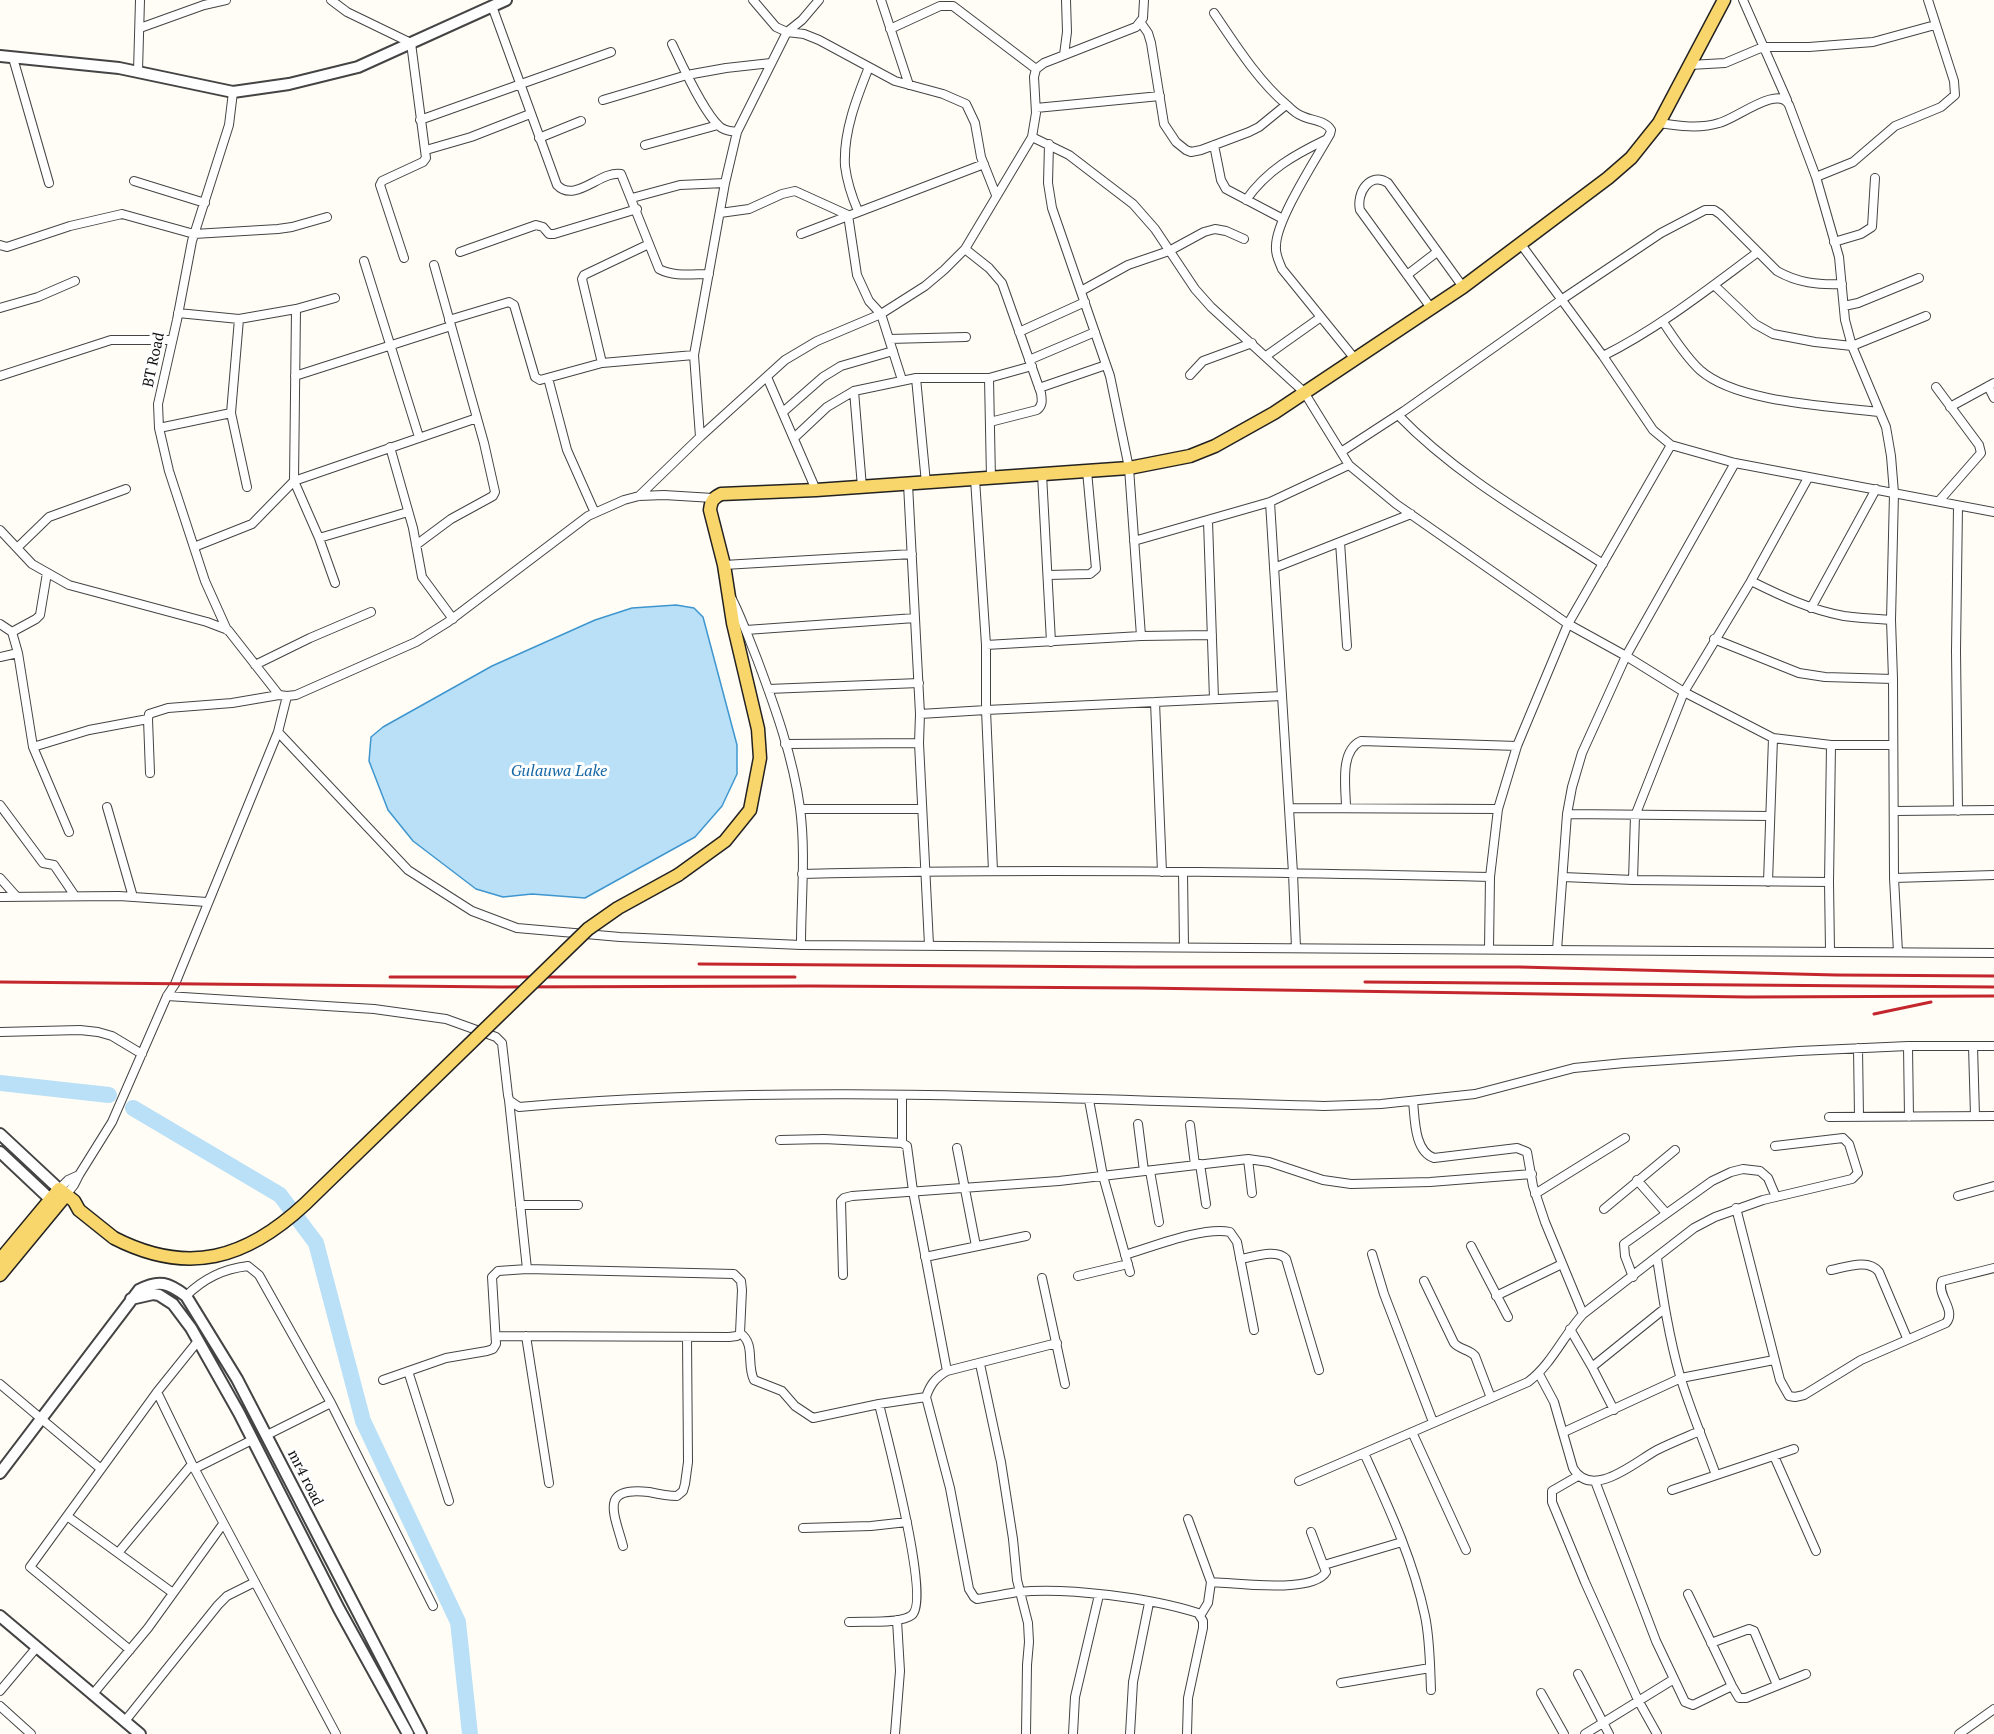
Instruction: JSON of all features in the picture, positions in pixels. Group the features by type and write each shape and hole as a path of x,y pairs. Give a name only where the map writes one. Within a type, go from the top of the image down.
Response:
{"main road":[{"path":"0,1260 63,1192 74,1201 79,1210 114,1238 131,1248 164,1258 224,1256 269,1234 297,1211 588,929 618,908 678,875 725,841 750,810 760,758 758,729 733,622 724,565 710,510 713,498 721,494 991,479 1129,468 1190,456 1215,446 1274,413 1463,287 1608,178 1631,158 1659,123 1724,0"},
{"path":"54,1202 67,1210 79,1210"},
{"path":"0,1275 54,1202"}],"street":[{"path":"138,71 140,0"},
{"path":"140,28 204,5 225,0"},
{"path":"331,0 347,12 411,43"},
{"path":"0,56 138,71 233,92 289,84 358,67 506,0"},
{"path":"753,0 776,27 819,40 895,81 943,94 966,104 975,123 984,164 996,195"},
{"path":"700,437 694,355 725,183 737,132 787,32 802,20 819,0"},
{"path":"881,0 909,85"},
{"path":"1064,55 1067,32 1066,0"},
{"path":"639,496 785,360 817,341 881,314 925,286 944,270 965,249 1032,137 1036,108 1034,77 1036,69 1044,63 1136,27 1143,18 1144,0"},
{"path":"1743,0 1787,100 1816,177 1839,257 1845,320 1852,346 1880,412 1888,440 1894,493 1891,620 1894,878 1898,952"},
{"path":"1816,177 1853,162 1896,126 1952,100 1956,89 1928,0"},
{"path":"492,6 557,185 561,189 572,191 616,173 621,174 637,209 659,269 667,273 709,274"},
{"path":"890,29 940,6 953,6 1036,69"},
{"path":"1214,13 1235,45 1286,105 1302,117 1328,126 1330,134 1283,219 1275,245 1276,256 1282,269 1354,359"},
{"path":"1141,23 1151,43 1164,124 1176,142 1186,150 1191,152 1214,145 1259,127 1286,105"},
{"path":"1690,65 1725,63 1763,47 1856,44 1899,36 1935,25"},
{"path":"404,258 380,185 382,181 423,162 426,158 411,43"},
{"path":"672,44 687,75 718,125 737,132"},
{"path":"420,120 611,52"},
{"path":"13,57 49,183"},
{"path":"603,100 687,75 771,63"},
{"path":"858,212 845,165 846,148 852,113 869,67"},
{"name":"BT Road","path":"233,92 230,125 194,234 158,404 159,428 169,471 205,581 228,630 283,696"},
{"path":"1036,108 1160,96"},
{"path":"1659,123 1678,126 1719,123 1750,110 1766,99 1776,97 1787,100"},
{"path":"426,150 471,137 530,114"},
{"path":"539,138 581,121"},
{"path":"645,145 718,125"},
{"path":"1032,137 1069,155 1133,204 1155,229 1195,289 1304,392 1349,465 1411,514 1568,624 1684,692 1773,738 1831,745 1893,745"},
{"path":"1246,200 1258,183 1271,171 1289,158 1327,140"},
{"path":"1049,144 1048,183 1052,208 1106,365 1129,468 1140,636"},
{"path":"1214,145 1221,180 1226,189 1283,219"},
{"path":"801,234 984,164"},
{"path":"1431,308 1360,210 1359,196 1366,183 1374,178 1382,178 1388,183 1463,287"},
{"path":"1834,242 1862,234 1872,227 1875,178"},
{"path":"134,181 205,203"},
{"path":"632,198 680,185 725,183"},
{"path":"720,213 749,209 795,190 848,215"},
{"path":"460,252 536,225 543,227 549,234 554,234 637,209"},
{"path":"1341,452 1398,415 1661,232 1705,210 1714,210 1720,214 1777,271 1788,278 1820,285 1842,285"},
{"path":"0,245 7,247 70,226 122,214 194,234 278,229 327,218"},
{"path":"848,215 857,275 869,302 881,314 902,380"},
{"path":"1081,291 1128,265 1169,251 1204,232 1215,229 1244,239"},
{"path":"1520,243 1603,356 1653,430 1671,445 1735,463 1994,512"},
{"path":"602,363 582,279 649,244"},
{"path":"965,249 982,261 1002,283 1042,401 1041,407 1037,410 990,422"},
{"path":"1407,275 1437,252"},
{"path":"1603,356 1663,322 1758,252"},
{"path":"364,261 419,437"},
{"path":"416,544 451,519 495,494 477,418 434,266"},
{"path":"1844,306 1919,278"},
{"path":"0,308 38,297 75,281"},
{"path":"1714,285 1755,324 1773,334 1852,346 1926,316"},
{"path":"178,313 239,319 296,309 335,298"},
{"path":"295,376 509,302 516,309 535,377 540,380 602,363 694,355"},
{"path":"1019,332 1085,302"},
{"path":"296,309 294,480 335,583"},
{"path":"1266,356 1321,317"},
{"path":"239,319 231,413 247,487"},
{"path":"1663,322 1701,371 1720,382 1744,391 1790,402 1880,412"},
{"path":"794,438 827,407 854,391 916,378 989,378 1030,363 1095,332"},
{"path":"889,339 966,337"},
{"path":"0,376 111,340 172,340"},
{"path":"1190,375 1203,361 1252,343"},
{"path":"783,412 823,377 841,366 893,351"},
{"path":"1039,388 1106,365"},
{"path":"767,377 816,490"},
{"path":"548,378 567,450 595,513"},
{"path":"916,378 926,483"},
{"path":"989,378 991,479"},
{"path":"1950,407 1991,385 1994,398"},
{"path":"1936,387 1979,445 1981,453 1939,501"},
{"path":"854,391 862,487"},
{"path":"159,428 231,413"},
{"path":"1398,415 1418,436 1452,464 1603,564"},
{"path":"194,547 252,524 294,480 477,418"},
{"path":"1489,949 1490,877 1498,809 1517,746 1568,624 1671,445"},
{"path":"390,447 416,544 422,577 453,619"},
{"path":"1557,950 1567,814 1582,753 1626,656 1735,463"},
{"path":"1134,541 1270,502 1349,465"},
{"path":"1048,575 1090,574 1096,569 1087,471"},
{"path":"1042,474 1051,642"},
{"path":"1633,880 1635,816 1684,692 1751,581 1808,478"},
{"path":"975,479 986,645 986,710 993,871"},
{"path":"908,484 919,683 919,743 929,945"},
{"path":"17,548 49,517 126,489"},
{"path":"1811,608 1876,489"},
{"path":"150,773 149,714 168,708 296,695 417,642 453,619 588,516 639,496 713,498"},
{"path":"1270,502 1296,948"},
{"path":"1958,506 1956,651 1958,811"},
{"path":"319,538 408,512"},
{"path":"1274,568 1411,514"},
{"path":"1208,521 1214,699"},
{"path":"0,530 32,564 69,585 207,622 228,630"},
{"path":"1340,542 1347,646"},
{"path":"724,565 912,554"},
{"path":"12,633 40,615 48,573"},
{"path":"1751,581 1811,608 1843,615 1891,620"},
{"path":"728,590 768,689 785,744 800,809 803,846 801,945"},
{"path":"255,665 371,612"},
{"path":"746,630 915,618"},
{"path":"0,624 12,633 18,653 33,747 69,832"},
{"path":"986,645 1140,636 1212,635"},
{"path":"1714,639 1799,673 1825,677 1893,679"},
{"path":"0,657 18,653"},
{"path":"768,689 919,683"},
{"path":"0,1134 63,1192 74,1185 112,1122 167,996 175,984 278,732 283,696"},
{"path":"920,714 1282,696"},
{"path":"1155,702 1162,872"},
{"path":"33,747 89,730 148,719"},
{"path":"278,732 408,870 472,911 517,928 620,938 801,945 1994,953"},
{"path":"1768,882 1773,738"},
{"path":"1346,808 1347,758 1354,744 1360,741 1517,746"},
{"path":"785,744 919,743"},
{"path":"1830,951 1831,745"},
{"path":"0,805 44,863 54,865 75,896"},
{"path":"107,807 133,897"},
{"path":"1289,808 1498,809"},
{"path":"800,809 922,809"},
{"path":"1894,811 1994,810"},
{"path":"1567,814 1770,816"},
{"path":"802,874 993,871 1490,877"},
{"path":"1183,872 1184,947"},
{"path":"1894,878 1994,875"},
{"path":"1563,877 1829,882"},
{"path":"0,878 16,896"},
{"path":"0,897 133,897 207,902"},
{"path":"167,996 374,1009 446,1019 496,1037 502,1043 527,1269"},
{"path":"0,1032 81,1030 98,1032 112,1036 142,1054"},
{"path":"1908,1046 1909,1117"},
{"path":"1973,1046 1975,1116"},
{"path":"509,1100 519,1107 598,1100 703,1095 902,1095 1324,1106 1413,1101 1475,1094 1574,1068 1858,1048 1994,1046"},
{"path":"1858,1048 1859,1117"},
{"path":"902,1095 902,1143"},
{"path":"1089,1100 1103,1176 1128,1264"},
{"path":"1413,1101 1418,1137 1424,1153 1428,1156 1434,1158 1517,1148 1523,1149 1529,1156 1535,1194 1583,1314"},
{"path":"1829,1117 1994,1116"},
{"path":"1138,1124 1159,1222"},
{"path":"1190,1125 1206,1204"},
{"path":"1535,1194 1625,1138"},
{"path":"1299,1481 1527,1382 1539,1374 1583,1314 1694,1228 1736,1208 1852,1179 1858,1173 1849,1144 1843,1138 1775,1146"},
{"path":"780,1140 824,1139 902,1143 909,1149 913,1191 947,1371"},
{"path":"957,1148 976,1246"},
{"path":"1604,1209 1675,1150"},
{"path":"0,1152 54,1202"},
{"path":"843,1275 841,1201 852,1196 965,1189 1248,1159 1269,1162 1323,1180 1351,1184 1430,1182 1532,1174"},
{"path":"1248,1159 1252,1193"},
{"path":"1633,1277 1625,1256 1624,1244 1713,1181 1743,1169 1754,1169 1764,1174 1776,1197"},
{"path":"1637,1180 1666,1213"},
{"path":"1958,1196 1994,1186"},
{"path":"520,1205 578,1205"},
{"path":"1736,1208 1774,1360 1784,1390 1789,1396 1804,1395 1861,1360 1907,1338 1946,1323 1950,1319 1941,1290 1942,1281 1994,1268"},
{"path":"1078,1276 1128,1264 1198,1234 1222,1230 1230,1232 1234,1236 1240,1259 1254,1330"},
{"path":"925,1257 1026,1236"},
{"path":"1471,1246 1508,1317"},
{"path":"1240,1259 1276,1253 1286,1258 1319,1370"},
{"path":"1372,1254 1384,1294 1433,1422"},
{"path":"1657,1258 1664,1309 1681,1378 1716,1475"},
{"path":"1496,1296 1562,1264"},
{"path":"1831,1270 1869,1264 1875,1267 1907,1338"},
{"path":"2,1467 139,1290 148,1285 163,1284 170,1285 186,1296 202,1281 212,1276 236,1267 248,1266 259,1275 269,1291 331,1403 433,1606"},
{"path":"383,1380 446,1358 493,1349 496,1336 492,1277 498,1271 527,1269 734,1274 741,1281 742,1290 740,1333"},
{"path":"1042,1278 1065,1384"},
{"path":"1425,1281 1454,1343 1458,1347 1471,1351 1475,1356 1491,1398"},
{"name":"mr4 road","path":"130,1299 153,1294 166,1298 182,1315 252,1440 408,1734"},
{"name":"mr4 road","path":"186,1296 231,1369 267,1435 421,1734"},
{"path":"1592,1366 1664,1309"},
{"path":"1570,1329 1614,1410"},
{"path":"496,1336 729,1337 740,1333"},
{"path":"740,1333 749,1344 751,1374 754,1380 782,1391 795,1406 813,1418 926,1397"},
{"path":"526,1336 549,1483"},
{"path":"623,1546 613,1502 615,1496 619,1493 634,1491 677,1496 686,1484 688,1462 687,1336"},
{"path":"130,1650 30,1567 157,1392 198,1341"},
{"path":"1057,1343 947,1371 931,1384 926,1397 950,1488 971,1595 977,1599 1020,1592 1099,1595 1149,1603 1192,1612 1200,1616"},
{"path":"1564,1432 1614,1410 1642,1394 1681,1378 1774,1360"},
{"path":"980,1364 1003,1473 1017,1580 1028,1623 1026,1734"},
{"path":"408,1371 449,1501"},
{"path":"1539,1374 1554,1402 1573,1468 1578,1476 1595,1481 1618,1473 1656,1450 1700,1431"},
{"path":"0,1384 101,1469"},
{"path":"157,1392 193,1467 336,1734"},
{"path":"267,1435 331,1403"},
{"path":"849,1622 897,1620 911,1616 917,1610 918,1604 916,1573 907,1522 879,1404"},
{"path":"1412,1432 1466,1550"},
{"path":"118,1553 193,1467 252,1440"},
{"path":"1672,1490 1794,1449"},
{"path":"1364,1452 1402,1542 1425,1617 1431,1690"},
{"path":"1774,1456 1816,1551"},
{"path":"1578,1476 1557,1486 1552,1491 1552,1502 1638,1700 1657,1734"},
{"path":"1595,1481 1656,1641 1685,1702 1689,1705 1699,1702 1732,1686"},
{"path":"67,1516 173,1593"},
{"path":"1187,1734 1188,1698 1203,1628 1200,1616 1208,1603 1210,1582 1188,1519"},
{"path":"803,1528 871,1526 907,1522"},
{"path":"93,1694 130,1650 223,1524"},
{"path":"1210,1582 1272,1586 1303,1583 1323,1576 1326,1572 1311,1532"},
{"path":"1324,1565 1402,1542"},
{"path":"125,1721 218,1605 227,1596 255,1582"},
{"path":"1688,1594 1732,1686 1742,1699 1806,1674"},
{"path":"1073,1734 1075,1697 1099,1595"},
{"path":"1130,1734 1133,1682 1149,1603"},
{"path":"0,1616 140,1734"},
{"path":"895,1734 900,1671 897,1620"},
{"path":"1711,1643 1749,1629 1757,1636 1777,1685"},
{"path":"0,1691 38,1647"},
{"path":"1341,1683 1430,1668"},
{"path":"1578,1674 1609,1734"},
{"path":"1585,1734 1674,1679"},
{"path":"1541,1693 1564,1734"},
{"path":"0,1706 32,1734"},
{"path":"1959,1734 1994,1709"}],"water":[{"name":"Gulauwa Lake","path":"676,605 694,608 703,617 737,745 737,774 722,806 695,837 585,898 532,894 503,897 476,889 413,841 388,810 369,761 371,737 383,727 492,666 595,620 632,608"}],"waterway":[{"path":"0,1083 109,1095"},
{"path":"133,1108 280,1195 316,1243 363,1421 458,1622 470,1734"}],"railway":[{"path":"699,964 1519,967 1836,975 1994,976"},
{"path":"390,977 795,977"},
{"path":"0,982 501,987 1141,988 1747,997 1994,996"},
{"path":"1365,982 1994,987"},
{"path":"1874,1014 1931,1002"}]}
